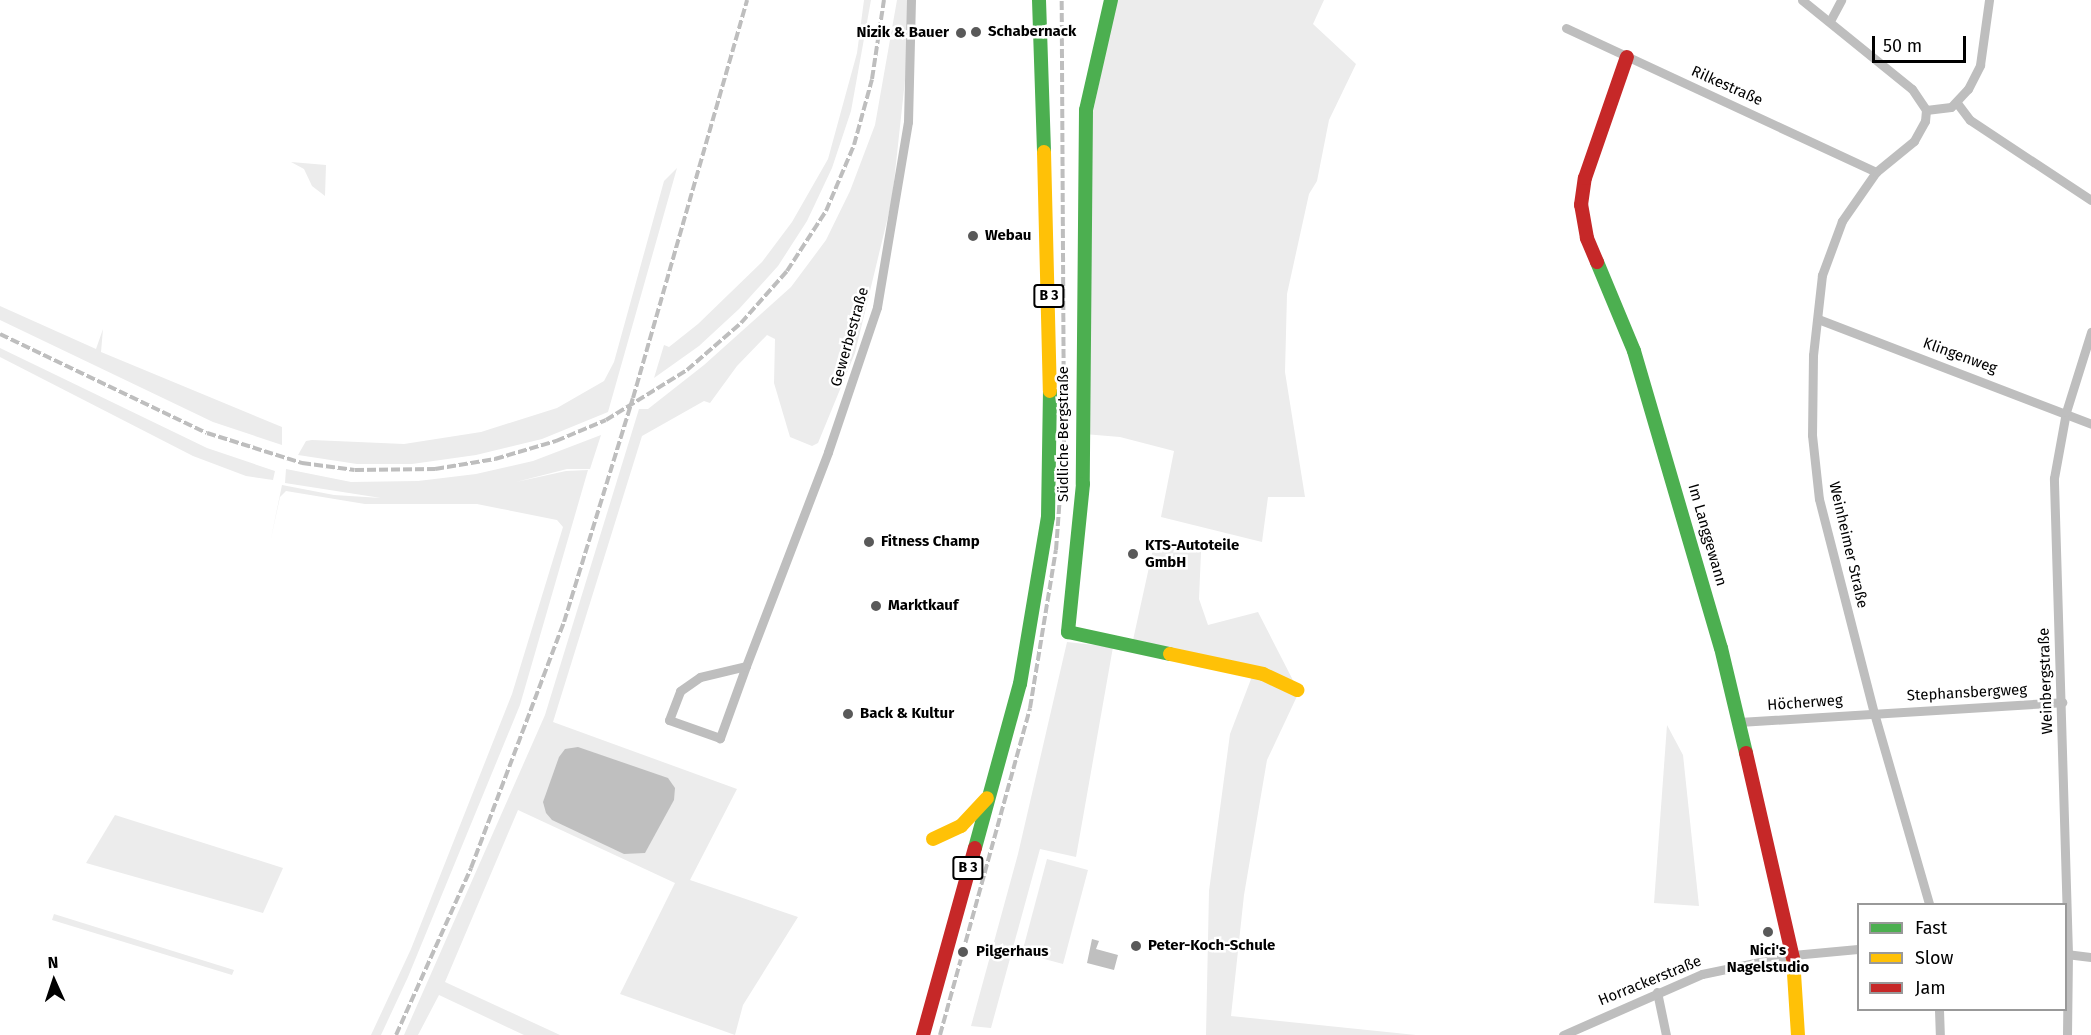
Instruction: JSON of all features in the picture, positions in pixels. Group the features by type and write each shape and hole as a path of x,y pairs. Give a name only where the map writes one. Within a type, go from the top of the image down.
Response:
{"street":[{"name":"Gewerbestraße","path":"746,666 700,676 680,691 669,720 720,738 828,452 876,307 908,122 910,0"},
{"name":"B 3","path":"923,1035 991,794 1031,634 1048,517 1051,339 1039,0"},
{"name":"Südliche Bergstraße","path":"1111,0 1085,118 1083,484 1068,632 1263,674 1298,690"},
{"path":"1802,0 1912,89 1926,110 1942,110 1957,103 1980,65 1989,0"},
{"path":"1830,21 1841,0"},
{"name":"Rilkestraße","path":"1566,28 1876,172"},
{"name":"Im Langgewann","path":"1627,57 1591,160 1581,205 1587,238 1634,351 1689,528 1739,722 1793,954 1798,1035"},
{"path":"1957,103 1970,120 2091,200"},
{"name":"Weinheimer Straße","path":"1926,110 1925,121 1914,141 1876,172 1842,221 1822,276 1812,435 1819,499 1874,713 1929,903"},
{"name":"Klingenweg","path":"1818,319 2066,412 2091,424"},
{"name":"Weinbergstraße","path":"2066,903 2054,478 2066,412 2091,332"},
{"name":"Stephansbergweg","path":"1874,713 2062,702"},
{"name":"Höcherweg","path":"1739,722 1874,713"},
{"path":"933,839 961,826 991,794"},
{"name":"Horrackerstraße","path":"1563,1035 1702,974 1793,954 1857,950"},
{"path":"2067,954 2091,957"},
{"name":"Weinbergstraße","path":"2067,954 2067,1035"},
{"path":"1657,992 1666,1035"},
{"path":"1939,1011 1940,1035"}],"shaded area":[{"path":"864,0 871,0 851,111 832,168 807,221 778,266 739,309 699,346 654,378 664,345 669,347 698,324 762,262 792,222 828,159 857,53"},
{"path":"897,0 907,0 907,62 892,200 855,353 818,443 812,446 790,437 774,383 775,339 767,335 737,366 710,403 704,401 642,436 553,722 737,789 690,880 798,917 743,1005 735,1035 620,994 675,883 518,810 445,982 560,1035 524,1035 439,995 418,1035 404,1035 545,715 639,409 648,409 704,365 791,287 826,240 850,191 875,125"},
{"path":"1116,0 1324,0 1313,24 1356,64 1329,120 1317,181 1309,194 1287,294 1285,372 1305,497 1268,497 1262,542 1161,517 1174,451 1120,437 1084,434 1090,127"},
{"path":"291,162 326,165 325,196 312,186 304,169"},
{"path":"677,168 608,412 542,439 476,455 412,464 357,464 298,455 306,441 312,440 404,444 481,432 557,408 604,381 614,362 664,181"},
{"path":"0,306 96,349 103,329 101,352 282,427 282,445 213,422 0,320"},
{"path":"0,348 207,448 275,471 273,480 246,476 193,456 0,357"},
{"path":"601,435 590,469 567,469 516,482 566,471 588,470 520,705 408,977 381,1035 371,1035 411,949 512,694 563,527 557,520 477,504 365,504 286,491 280,497 270,543 282,485 334,495 381,498 285,483 286,469 351,482 418,481 476,474 533,461"},
{"path":"1155,540 1201,552 1199,599 1208,625 1258,612 1299,692 1267,760 1244,895 1231,1016 1416,1035 1206,1035 1209,891 1230,734 1256,666 1133,640"},
{"path":"1067,642 1113,647 1076,857 1040,849 991,1028 971,1026 1018,854"},
{"path":"1667,725 1683,755 1699,906 1654,903"},
{"path":"578,747 668,778 675,788 674,800 645,853 624,854 552,820 546,813 543,802 559,757 565,749"},
{"path":"115,815 283,868 263,913 86,863"},
{"path":"1047,859 1088,870 1063,964 1022,953"},
{"path":"54,914 234,970 232,975 52,920"},
{"path":"1092,939 1099,941 1096,949 1118,955 1114,970 1087,963"}],"railway":[{"path":"396,1035 471,868 564,622 633,398 747,0"},
{"path":"0,334 207,433 302,463 355,470 435,469 495,459 556,441 606,420 687,370 741,323 787,271 826,211 854,145 872,79 884,0"},
{"path":"940,1035 1030,708 1056,550 1064,442 1062,0"}],"traffic: fast":[{"path":"1039,0 1044,152"},
{"path":"1111,0 1086,110 1083,484 1068,632 1170,654"},
{"path":"1597,262 1634,351 1721,648 1746,753"},
{"path":"975,848 1020,684 1048,517 1050,391"}],"traffic: slow":[{"path":"1044,152 1050,391"},
{"path":"1170,654 1263,674 1298,690"},
{"path":"933,839 961,826 987,798"},
{"path":"1793,958 1798,1035"}],"traffic: jam":[{"path":"1597,262 1587,238 1581,205 1585,178 1627,57"},
{"path":"1746,753 1793,958"},
{"path":"923,1035 975,848"}],"place":[{"name":"Schabernack","path":"976,32"},
{"name":"Nizik & Bauer","path":"961,33"},
{"name":"Webau","path":"973,236"},
{"name":"Fitness Champ","path":"869,542"},
{"name":"KTS-Autoteile GmbH","path":"1133,554"},
{"name":"Marktkauf","path":"876,606"},
{"name":"Back & Kultur","path":"848,714"},
{"name":"Nici's Nagelstudio","path":"1768,932"},
{"name":"Peter-Koch-Schule","path":"1136,946"},
{"name":"Pilgerhaus","path":"963,952"}]}
